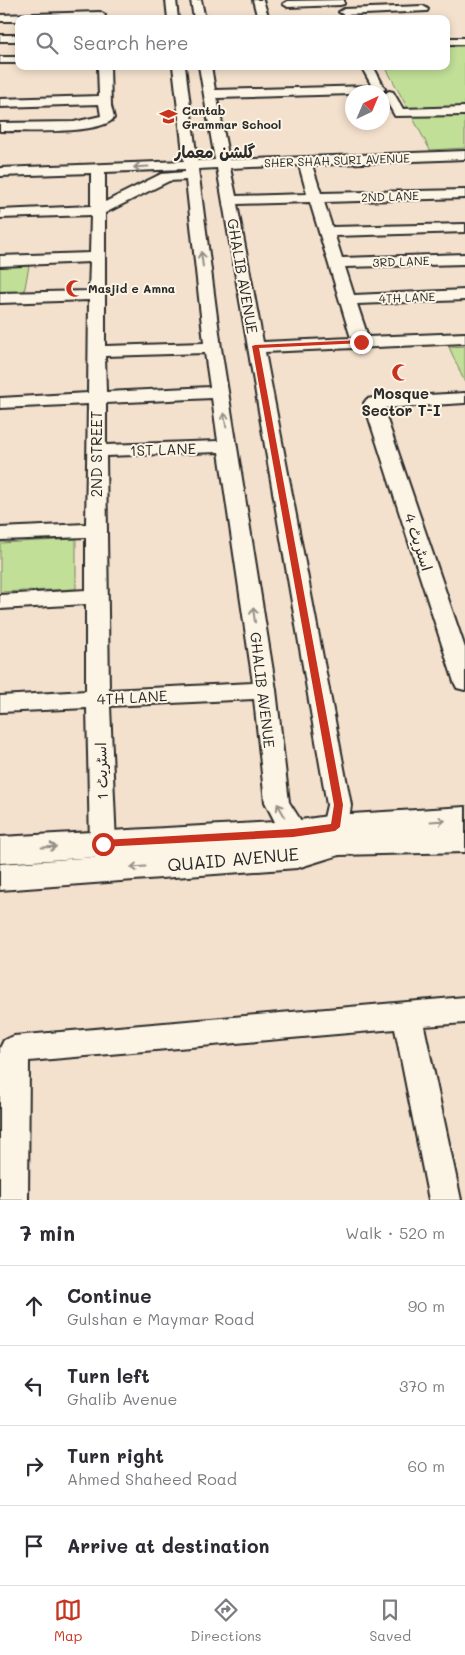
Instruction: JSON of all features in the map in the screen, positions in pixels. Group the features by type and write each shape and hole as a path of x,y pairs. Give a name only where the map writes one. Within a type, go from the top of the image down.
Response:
{"main road":[{"path":"337,835 465,819"},
{"name":"QUAID AVENUE","path":"0,876 295,844 337,835 465,840"},
{"path":"0,850 103,844 295,844"}],"street":[{"path":"170,0 173,15"},
{"path":"196,0 199,15"},
{"path":"258,0 263,15"},
{"path":"98,2 100,15"},
{"path":"291,15 287,2 342,8 423,9"},
{"path":"0,18 20,13 54,12 82,15"},
{"path":"0,38 15,38"},
{"path":"450,42 465,41"},
{"path":"0,60 15,60"},
{"path":"0,127 100,123 108,118 100,86 103,70"},
{"name":"GHALIB AVENUE","path":"179,70 213,348 265,690 277,802 281,812 288,821 295,844"},
{"name":"GHALIB AVENUE","path":"206,70 338,805 337,835"},
{"path":"369,70 378,85"},
{"path":"378,70 381,85"},
{"path":"211,97 345,93"},
{"path":"211,97 345,94"},
{"path":"0,103 105,100"},
{"path":"390,101 398,110 465,111"},
{"path":"398,110 465,105"},
{"name":"SHER SHAH SURI AVENUE","path":"0,159 191,164 222,157 465,143"},
{"name":"SHER SHAH SURI AVENUE","path":"222,157 304,161 465,155"},
{"path":"304,161 338,263 361,342"},
{"path":"0,214 99,210 165,172 191,164"},
{"path":"0,172 98,169 165,172"},
{"path":"98,169 99,210"},
{"name":"2ND LANE","path":"316,198 465,194"},
{"path":"230,200 316,198"},
{"name":"2ND STREET","path":"98,698 96,399 99,210"},
{"path":"328,232 465,228"},
{"path":"0,262 98,258"},
{"name":"3RD LANE","path":"338,263 465,259"},
{"path":"0,300 98,295"},
{"name":"4TH LANE","path":"348,300 465,295"},
{"path":"255,346 465,338"},
{"path":"98,351 213,348"},
{"path":"0,403 220,392"},
{"name":"اسٹریٹ 4","path":"465,398 373,403 465,682"},
{"name":"1ST LANE","path":"97,451 229,446"},
{"path":"0,534 96,530"},
{"path":"0,602 97,596"},
{"name":"4TH LANE","path":"0,704 265,690"},
{"name":"اسٹریٹ 1","path":"98,698 103,844"},
{"path":"12,1200 14,1049 465,1010"},
{"path":"407,1015 446,1200"}],"green space":[{"path":"465,46 465,148 430,150 387,70 450,70 450,47"},
{"path":"0,266 29,266 24,293 0,293"},
{"path":"465,346 465,383 449,347"},
{"path":"76,539 76,589 0,592 0,543"}],"place":[{"name":"Cantab Grammar School","path":"168,117"},
{"name":"Masjid e Amna","path":"74,288"},
{"name":"Mosque Sector T-I","path":"401,372"}],"district":[{"name":"گلشن معمار","path":"215,151"}],"route":[{"path":"103,844 293,833 335,827 338,805 255,346 361,342"}]}
